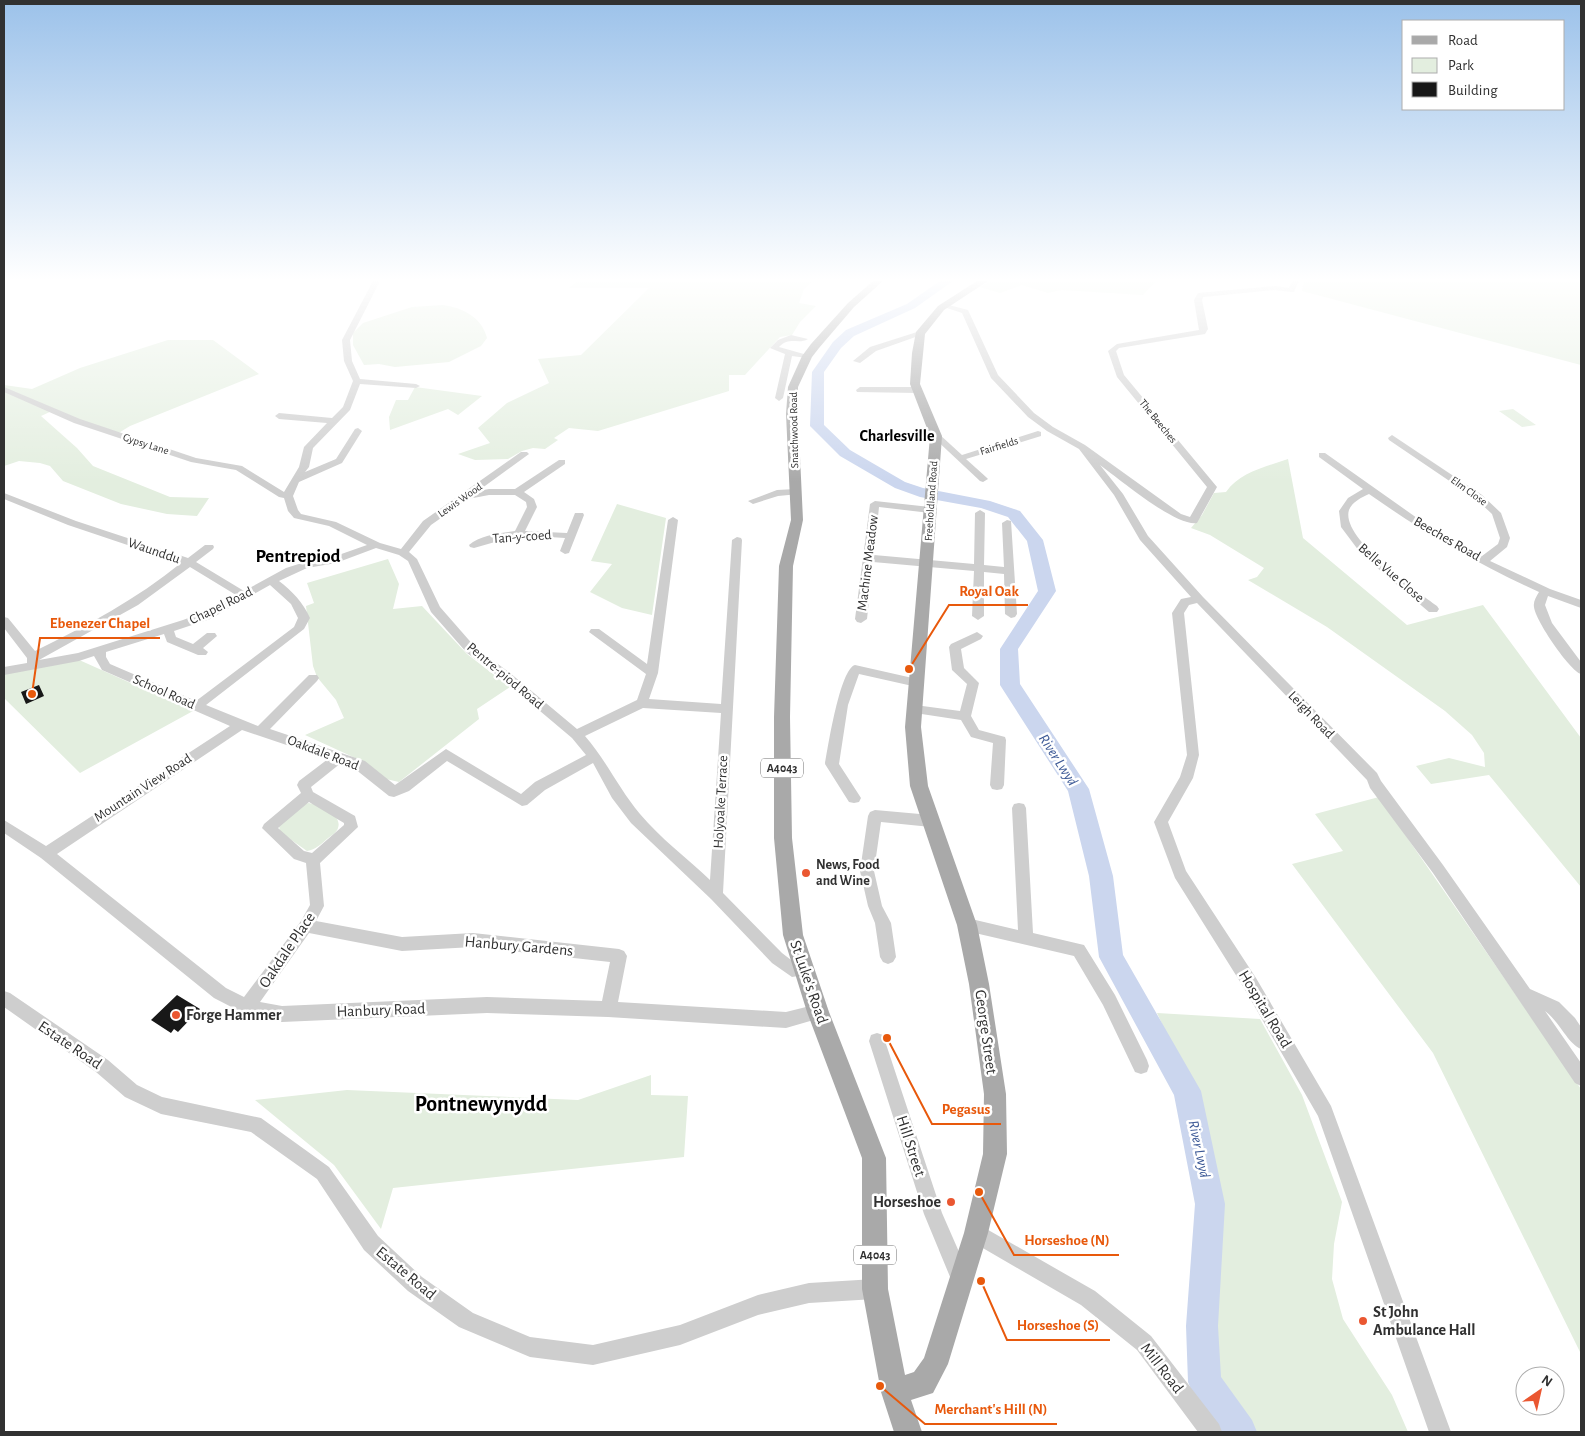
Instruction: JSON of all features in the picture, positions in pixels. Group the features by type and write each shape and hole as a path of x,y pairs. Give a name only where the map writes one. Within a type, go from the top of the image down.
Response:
{"main road":[{"name":"Snatchwood Road","path":"796,492 793,387 807,356 814,348"},
{"name":"Freeholdland Road","path":"915,709 936,436 915,384 917,348"},
{"name":"St Luke's Road","path":"796,492 797,520 786,566 782,717 783,838 793,935 818,1012 874,1158 875,1289 895,1392 908,1432"},
{"name":"George Street","path":"895,1392 924,1383 935,1364 976,1233 995,1154 995,1094 979,984 967,925 920,786 913,727 915,709"}],"street":[{"path":"347,348 348,361 357,381 347,408 309,447 304,467 296,480 290,502 298,516 332,524 376,545 403,553"},
{"path":"774,348 807,356"},
{"path":"867,348 871,350"},
{"path":"857,361 871,350 877,348"},
{"path":"981,348 994,376 1031,415 1050,429 1082,447"},
{"name":"The Beeches","path":"1082,447 1178,516 1193,521 1212,487 1120,375 1112,351 1115,348"},
{"path":"779,398 789,353"},
{"path":"357,381 416,386"},
{"name":"Gypsy Lane","path":"4,389 20,394 42,407 77,421 194,460 239,468 290,502"},
{"path":"860,390 918,390"},
{"path":"279,416 334,421"},
{"path":"296,480 339,461 358,431"},
{"name":"Fairfields","path":"960,458 1038,434"},
{"path":"936,436 983,479"},
{"name":"Elm Close","path":"1392,438 1479,497 1496,513 1503,530 1503,546 1484,560"},
{"name":"Leigh Road","path":"1082,447 1118,494 1144,538 1199,599 1372,777 1375,784 1438,869 1526,995 1581,1077"},
{"name":"Lewis Wood","path":"403,553 428,523 524,454"},
{"name":"Beeches Road","path":"1322,455 1368,490 1421,525 1545,591 1581,604"},
{"path":"517,492 562,462"},
{"name":"Belle Vue Close","path":"1368,490 1352,498 1346,505 1343,515 1345,526 1361,550 1433,609"},
{"path":"464,497 489,492 517,492 531,501 532,507 518,535"},
{"path":"754,501 777,493 796,492"},
{"name":"Waunddu","path":"4,496 72,523 189,562"},
{"name":"Machine Meadow","path":"861,619 875,504 931,499"},
{"path":"978,616 980,513"},
{"path":"565,551 579,515"},
{"path":"642,703 652,672 661,599 674,520"},
{"path":"1007,524 1011,614"},
{"name":"Tan-y-coed","path":"474,545 487,539 518,535 571,536"},
{"name":"Holyoake Terrace","path":"716,895 737,540"},
{"name":"Chapel Road","path":"4,672 33,662 100,650 168,629 206,616 305,565 332,561 376,545"},
{"path":"209,547 189,562 245,596"},
{"name":"Pentre-piod Road","path":"403,553 412,559 435,608 471,650 506,676 576,735 595,756 617,794 636,819 716,895 777,958 792,970 804,969"},
{"path":"868,558 1009,571"},
{"name":"Waunddu","path":"33,662 167,581 189,562"},
{"path":"198,708 200,702 298,629 304,618 300,605 272,581"},
{"path":"1545,591 1539,604 1540,610 1548,626 1581,670"},
{"name":"Hospital Road","path":"1199,599 1185,602 1178,613 1193,755 1186,778 1161,822 1180,874 1250,983 1325,1112 1440,1432"},
{"path":"4,621 33,662"},
{"path":"168,629 170,639 198,651 211,636"},
{"path":"595,632 652,672"},
{"path":"977,636 955,647 958,670 973,682 965,716 975,734 1000,740 997,784"},
{"name":"School Road","path":"100,650 100,657 106,667 240,725"},
{"path":"854,798 832,764 842,705 855,669 917,683"},
{"path":"261,731 314,678"},
{"path":"576,735 642,703 726,709"},
{"path":"915,709 965,716"},
{"name":"Oakdale Road","path":"240,725 360,765 394,792 404,787 446,754 522,801 540,786 595,756"},
{"name":"Mountain View Road","path":"46,854 240,725"},
{"path":"308,796 270,828 299,855 314,860 351,827 350,820 308,796 304,786 340,757"},
{"path":"1019,808 1026,938"},
{"path":"888,957 884,923 875,906 867,871 874,816 931,821"},
{"name":"Hanbury Road","path":"4,826 46,854 220,993 247,1007 282,1014 487,1005 608,1009 786,1020 818,1012"},
{"name":"Oakdale Place","path":"247,1007 306,926 317,906 314,860"},
{"path":"967,925 1079,950 1109,1000 1141,1066"},
{"name":"Hanbury Gardens","path":"306,926 402,944 473,940 619,956 608,1009"},
{"path":"1526,995 1558,1009 1581,1041"},
{"name":"Estate Road","path":"4,998 102,1066 131,1090 161,1105 255,1124 323,1173 370,1243 414,1284 466,1320 530,1347 593,1355 680,1335 758,1305 809,1293 875,1289"},
{"name":"Hill Street","path":"877,1041 933,1214 961,1277"},
{"name":"Mill Road","path":"976,1233 1088,1298 1144,1343 1211,1432"}],"green space":[{"path":"143,348 224,348 259,374 130,426 117,434 52,411 41,416 77,448 93,466 170,497 209,498 197,516 167,514 121,504 63,481 50,466 40,463 19,461 4,466 4,385 32,389 80,368"},
{"path":"355,348 477,348 449,362 395,367 379,364 364,365"},
{"path":"588,348 770,348 745,375 729,375 729,391 598,431 569,428 554,438 558,440 545,449 533,448 522,451 508,459 475,460 458,454 490,443 478,428 507,403 549,383 538,359 581,355"},
{"path":"1517,348 1581,348 1581,365"},
{"path":"415,387 482,396 458,415 448,409 390,430 389,417 396,400 408,400"},
{"path":"1513,409 1536,425 1522,427 1499,411"},
{"path":"1288,459 1303,538 1407,625 1483,605 1581,738 1581,887 1489,775 1431,784 1416,766 1449,758 1485,767 1484,753 1472,735 1445,711 1327,627 1248,580 1257,577 1264,568 1210,535 1191,528 1202,515 1214,493 1226,492 1246,475"},
{"path":"617,504 666,518 652,615 622,608 590,592 612,564 591,561"},
{"path":"388,559 399,584 393,609 422,606 467,654 510,687 477,709 479,719 399,782 386,779 364,762 305,735 344,718 336,700 317,677 313,666 306,606 314,603 307,583"},
{"path":"77,659 193,711 80,773 4,698 4,674"},
{"path":"1379,797 1581,1089 1581,1354 1433,1053 1292,864 1343,851 1315,814"},
{"path":"308,803 318,805 329,811 337,818 339,823 334,834 318,846 307,851 280,832 279,826 300,807"},
{"path":"1157,1013 1260,1019 1302,1095 1342,1202 1334,1244 1332,1279 1343,1319 1392,1395 1408,1432 1254,1432 1236,1417 1216,1379 1209,1293 1219,1216 1205,1116"},
{"path":"651,1075 651,1095 688,1096 684,1157 393,1188 381,1229 334,1165 255,1100 347,1090 578,1100"}],"building":[{"path":"39,685 44,696 26,704 21,692"},
{"name":"Forge Hammer","path":"177,995 200,1009 178,1032 174,1029 171,1033 151,1020"}],"waterway":[{"name":"River Lwyd","path":"835,348 818,372 817,426 845,453 900,485 920,492 984,504 1014,514 1035,540 1047,591 1009,649 1010,685 1078,789 1101,876 1111,957 1187,1091 1210,1204 1202,1326 1205,1382 1240,1432"}],"place":[{"name":"Royal Oak","path":"909,669"},
{"name":"Ebenezer Chapel","path":"32,694"},
{"name":"News, Food and Wine","path":"806,873"},
{"name":"Forge Hammer","path":"176,1015"},
{"name":"Pegasus","path":"887,1038"},
{"name":"Horseshoe (N)","path":"979,1192"},
{"name":"Horseshoe","path":"951,1202"},
{"name":"Horseshoe (S)","path":"981,1281"},
{"name":"St John Ambulance Hall","path":"1363,1321"},
{"name":"Merchant's Hill (N)","path":"880,1386"}],"district":[{"name":"Charlesville","path":"897,436"},
{"name":"Pentrepiod","path":"298,556"},
{"name":"Pontnewynydd","path":"481,1104"}]}
